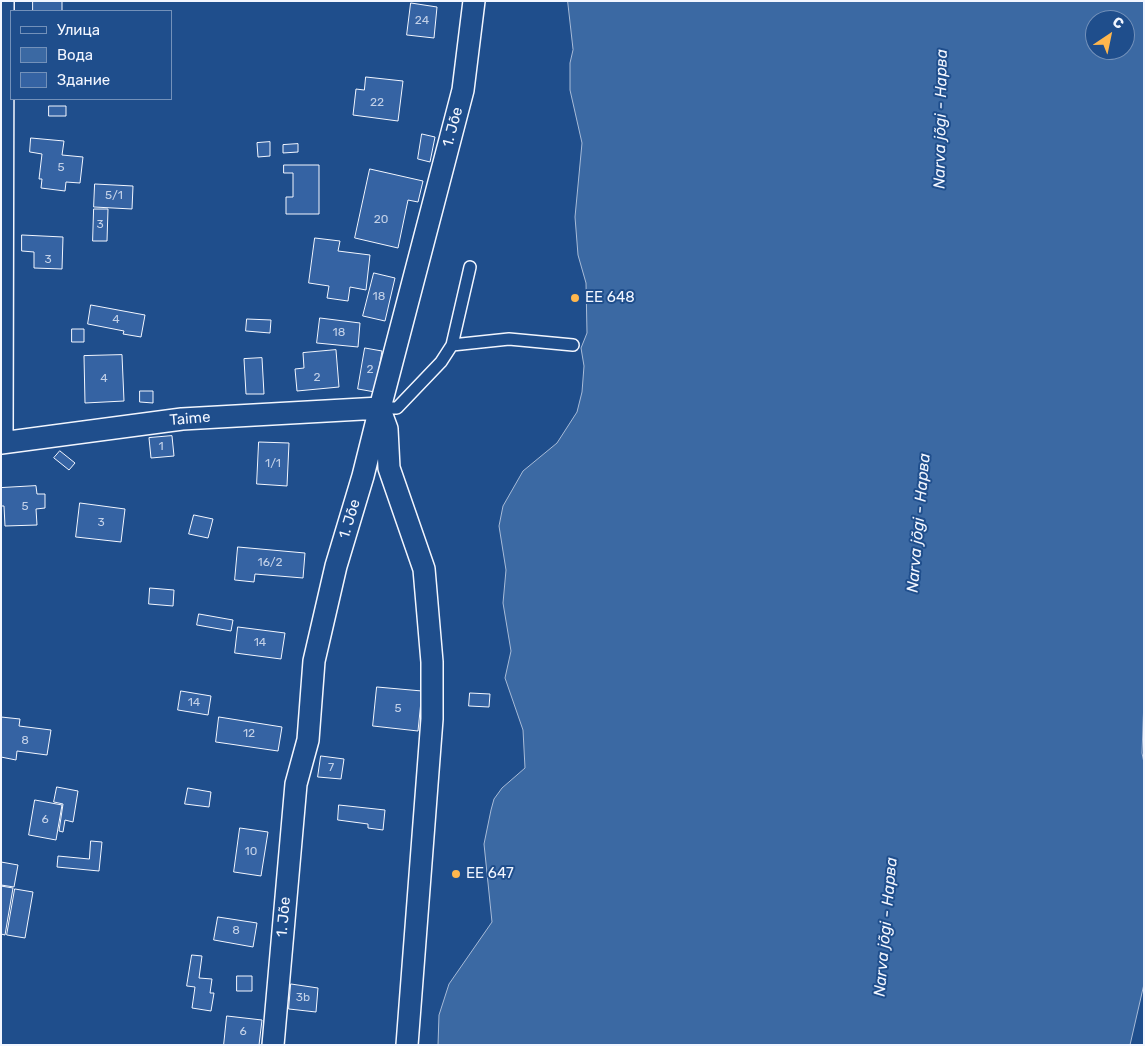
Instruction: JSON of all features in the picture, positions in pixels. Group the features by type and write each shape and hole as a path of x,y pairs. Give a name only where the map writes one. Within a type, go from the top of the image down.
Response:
{"street":[{"path":"2,443 3,1"},
{"name":"1. Jõe","path":"273,1045 296,784 308,740 314,661 336,566 363,476 463,90 474,1"},
{"path":"380,408 387,429 390,468 424,569 432,662 432,719 407,1045"},
{"name":"Taime","path":"2,443 182,419 380,408"}],"lane":[{"path":"380,408 397,408 441,362 452,345 470,267"},
{"path":"452,345 509,339 573,345"}],"water":[{"name":"Narva jõgi - Нарва","path":"568,1 1144,1 1144,699 1142,753 1144,763 1144,984 1130,1045 438,1045 439,1015 449,984 492,922 484,844 494,799 502,788 525,768 523,730 505,678 511,651 503,603 506,570 499,526 503,506 523,471 557,443 577,412 582,392 584,366 581,348 587,333 586,283 578,255 575,217 582,143 570,90 570,63 573,50"}],"building":[{"path":"33,1 62,1 62,10 33,10"},
{"path":"411,3 437,7 434,38 407,35"},
{"path":"366,77 403,81 398,121 353,115 356,89 364,90"},
{"path":"49,106 66,106 66,116 49,116"},
{"path":"422,134 435,137 430,162 418,159"},
{"path":"31,138 64,141 62,155 83,157 80,183 66,182 65,191 41,188 42,179 39,179 42,154 30,152"},
{"path":"270,142 270,156 258,157 257,143"},
{"path":"298,144 298,152 283,153 283,145"},
{"path":"284,165 319,165 319,214 286,214 286,197 293,197 293,173 284,173"},
{"path":"370,169 423,181 418,202 408,200 398,248 355,238"},
{"path":"95,184 133,186 132,209 94,207"},
{"path":"94,209 108,209 107,241 93,241"},
{"path":"22,235 63,237 62,269 34,268 34,252 22,251"},
{"path":"315,238 340,241 338,251 370,255 366,290 350,287 348,301 327,298 329,286 309,283"},
{"path":"374,273 395,278 385,321 363,316"},
{"path":"91,305 145,315 141,337 123,334 124,331 88,324"},
{"path":"320,318 360,323 358,347 317,343"},
{"path":"247,319 271,320 270,333 246,331"},
{"path":"72,329 84,329 84,342 72,342"},
{"path":"365,348 382,351 375,392 358,389"},
{"path":"336,350 339,387 297,391 295,369 304,368 303,353"},
{"path":"122,355 124,401 85,403 84,356"},
{"path":"262,358 264,394 246,394 244,359"},
{"path":"140,391 153,391 153,403 140,402"},
{"path":"172,436 174,456 151,458 149,438"},
{"path":"259,442 289,443 287,486 257,484"},
{"path":"60,451 75,463 69,470 54,458"},
{"path":"36,486 37,494 45,494 45,508 36,509 37,525 5,526 4,506 1,506 1,488"},
{"path":"80,503 125,509 121,542 76,537"},
{"path":"194,515 213,519 208,538 189,534"},
{"path":"238,547 305,553 303,578 255,574 254,582 235,580"},
{"path":"150,588 174,590 173,606 149,604"},
{"path":"199,614 233,620 231,631 197,625"},
{"path":"238,627 285,633 281,659 235,653"},
{"path":"377,687 422,691 418,731 373,726"},
{"path":"181,691 211,696 208,715 178,710"},
{"path":"470,693 490,694 489,707 469,706"},
{"path":"1,717 20,719 19,726 51,730 47,755 17,751 16,760 1,757"},
{"path":"219,717 282,727 278,751 216,742"},
{"path":"321,756 344,759 341,779 318,777"},
{"path":"57,787 78,791 73,822 65,820 63,832 59,831 63,804 54,802"},
{"path":"188,788 211,792 209,807 185,804"},
{"path":"35,800 62,805 56,840 29,835"},
{"path":"339,805 385,810 383,830 368,828 368,824 338,820"},
{"path":"240,828 268,832 261,876 234,872"},
{"path":"91,841 102,842 99,871 57,867 58,856 89,859"},
{"path":"1,862 18,865 14,887 1,885"},
{"path":"1,886 13,888 5,935 1,934"},
{"path":"15,889 33,892 25,938 7,935"},
{"path":"218,917 257,923 253,947 214,940"},
{"path":"192,955 202,956 199,978 212,979 210,993 214,993 211,1011 192,1008 195,987 187,986"},
{"path":"237,976 252,976 252,991 237,991"},
{"path":"291,984 318,988 316,1012 289,1009"},
{"path":"227,1016 262,1020 259,1045 224,1045"}],"place":[{"name":"EE 648","path":"575,298"},
{"name":"EE 647","path":"456,874"}]}
